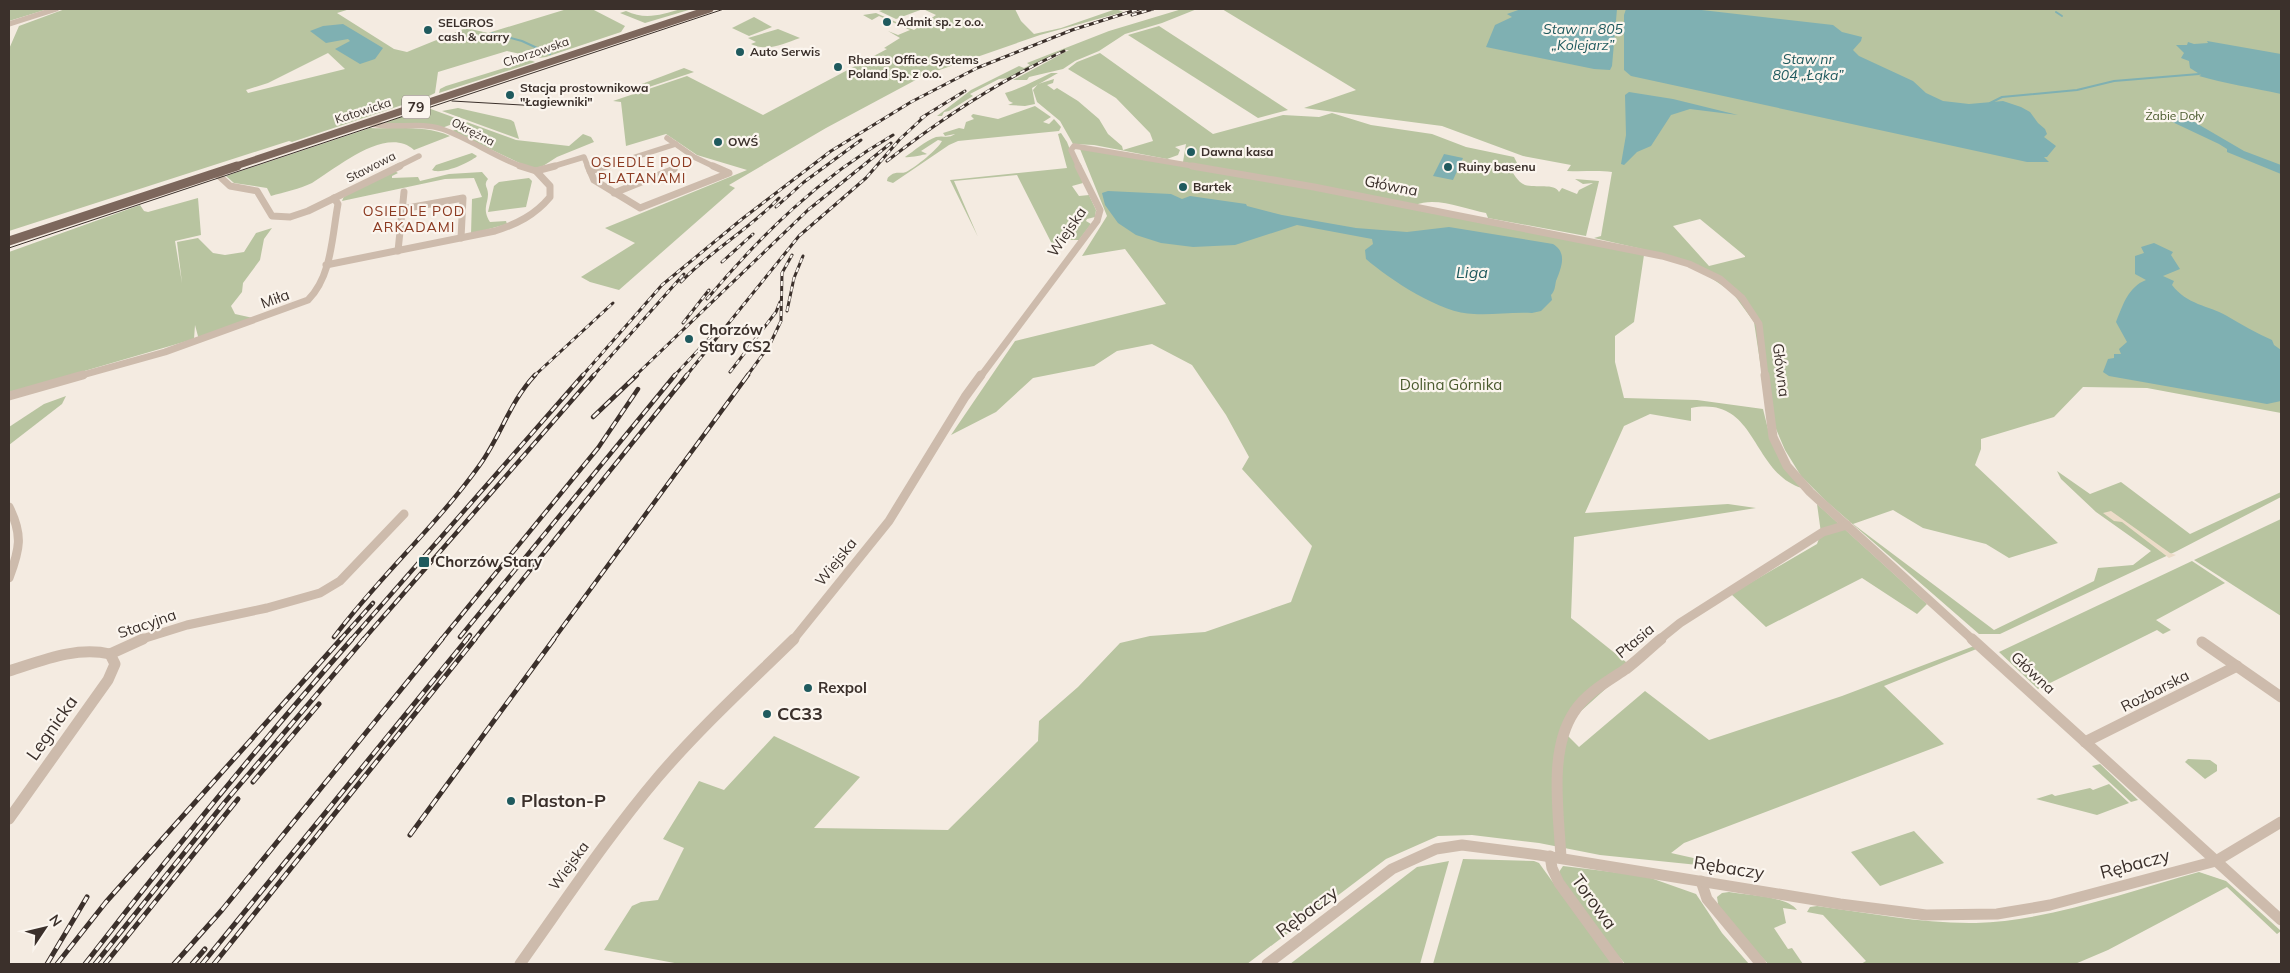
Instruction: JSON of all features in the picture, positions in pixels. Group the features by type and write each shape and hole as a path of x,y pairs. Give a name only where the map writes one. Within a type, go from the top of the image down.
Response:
{"main road":[{"name":"Chorzowska","path":"378,116 701,9"},
{"name":"Katowicka","path":"9,241 710,9"},
{"name":"Katowicka","path":"23,236 73,216 378,116"}],"street":[{"path":"9,24 56,9"},
{"name":"Okrężna","path":"368,123 382,127 430,127 441,129 503,160 536,171"},
{"path":"326,265 504,228 534,213 548,199 551,191 550,186 536,171 584,157 590,172 597,182 640,208 730,173 694,157 667,138"},
{"path":"590,172 676,144"},
{"name":"Główna","path":"1074,146 1092,147 1411,206 1662,256 1704,270 1720,279 1742,298 1759,324 1773,437 1787,466 1810,492 2281,920"},
{"name":"Wiejska","path":"520,964 606,842 658,777 697,733 802,631 889,521 965,397 1097,221 1100,210 1071,150 1074,146"},
{"name":"Stawowa","path":"334,198 419,156"},
{"path":"614,193 674,169"},
{"path":"216,173 230,186 257,191 272,216 298,216 334,198"},
{"path":"398,251 404,192"},
{"name":"Miła","path":"9,396 165,352 301,304 313,297 319,290 326,265 338,204 334,198"},
{"path":"402,209 463,198 461,238"},
{"path":"9,507 19,526 21,537 17,558 9,578"},
{"name":"Stacyjna","path":"9,671 91,651 110,654 130,643 158,633 306,598 331,588 404,514"},
{"name":"Ptasia","path":"1556,857 1557,768 1566,730 1574,712 1603,683 1627,668 1680,623 1823,532 1847,525"},
{"path":"2202,642 2281,697"},
{"name":"Legnicka","path":"9,819 108,680 115,664 110,654"},
{"name":"Rozbarska","path":"2085,742 2237,666"},
{"name":"Rębaczy","path":"1267,964 1392,870 1436,849 1462,846 1556,857 1840,904 1926,915 1997,914 2050,905 2216,861 2281,822"},
{"name":"Torowa","path":"1556,857 1552,868 1558,883 1618,964"},
{"path":"1700,880 1707,899 1762,964"}],"green space":[{"path":"9,9 48,9 9,21"},
{"path":"65,9 350,9 337,13 394,49 407,52 466,28 488,33 567,9 592,9 625,26 621,32 546,57 539,58 507,51 438,72 435,93 429,96 292,142 289,141 9,231 9,49 19,26","holes":["328,53 345,69 248,93 246,90 268,83"]},
{"path":"681,9 692,9 645,23 620,13 626,11 633,14 653,16"},
{"path":"886,9 923,9 896,19 879,11"},
{"path":"923,9 1015,9 1021,21 1034,34 1061,28 1116,9 1123,12 1040,35 925,75 826,128 729,185 735,188 619,290 590,282 581,277 635,243 605,228 747,170 697,155 666,134 626,146 621,102 613,101 687,76 763,115 887,49 884,48 900,38 888,31 898,35 910,30 879,16 872,20 863,15 876,13 914,30 936,15"},
{"path":"1182,9 1197,9 1162,23 1125,34 1099,51 1075,61 1063,69 1029,77 1027,80 1013,80 1069,50 1065,50 1009,78 999,79 970,94 973,96 949,111 944,112 942,116 937,116 971,90 1019,66 1024,68 1030,65 1027,63 1109,31"},
{"name":"Żabie Doły","path":"1222,9 2281,9 2281,413 2147,388 2083,387 2054,417 1981,439 1981,449 1975,465 2058,543 2009,558 1986,544 1923,528 1893,510 1853,524 1994,630 2094,581 2098,568 2133,565 2151,551 2096,512 2061,479 2057,471 2090,494 2121,482 2190,534 2281,492 2281,497 2177,551 2000,634 1979,634 1826,501 1801,476 1785,450 1767,408 1754,322 1732,292 1699,270 1642,249 1594,238 1601,236 1612,172 1567,171 1571,165 1523,156 1442,126 1304,108 1356,90","holes":["1700,219 1745,256 1709,266 1673,226"]},
{"path":"754,17 772,27 749,36 732,28"},
{"path":"1159,26 1288,110 1258,118 1128,35"},
{"path":"778,29 800,38 781,45 763,47 751,44 756,42 748,38"},
{"path":"1100,53 1213,134 1283,115 1319,117 1332,113 1371,125 1432,134 1466,147 1514,157 1518,165 1509,168 1518,180 1525,185 1549,187 1557,189 1559,192 1562,188 1577,194 1579,190 1593,183 1583,184 1575,179 1599,181 1586,236 1488,218 1486,213 1450,204 1432,202 1415,205 1183,162 1186,144 1175,147 1180,150 1178,155 1167,159 1094,145 1073,144 1060,121 1037,102 1033,90 1038,84 1054,79 1053,83 1047,85 1054,90 1057,88 1078,101 1099,119 1108,134 1122,146 1123,150 1153,141 1150,133 1116,98 1068,69 1077,62"},
{"path":"530,60 535,62 439,93 440,89 446,86"},
{"path":"684,68 694,72 631,93 626,90"},
{"path":"1051,73 1058,73 1032,88 1035,104 1025,106 1008,105 1013,103 1009,101 1005,93"},
{"path":"1035,106 1051,117 1043,122 1049,124 1054,119 1061,127 1059,131 958,141 949,145 893,183 887,181 888,177 893,174 906,172 915,166 942,141 938,140 921,151 927,154 905,157 936,137 950,136 955,134 945,136 943,133 959,128 964,129 966,122 974,119 971,116 973,114 998,119"},
{"path":"428,108 516,140 569,146 583,134 591,137 594,142 557,157 543,166 532,169 452,131 463,127 455,123 442,128 378,125"},
{"path":"458,108 511,120 514,122 519,139 442,111"},
{"path":"370,128 431,130 450,136 414,150 403,144 390,142 376,146 348,159 312,183 271,196 267,188 234,183 226,176"},
{"path":"1061,133 1067,142 1083,183 1072,186 1079,196 1089,195 1096,210 1095,217 1087,219 1086,221 1091,224 1079,240 1066,240 1053,246 1017,175 954,181 978,237 950,180 1067,168 1058,134"},
{"name":"Dolina Górnika","path":"1080,149 1124,152 1644,255 1634,322 1615,336 1615,362 1624,398 1697,400 1763,409 1776,452 1786,469 1802,488 1785,479 1772,467 1742,423 1729,413 1713,407 1691,408 1691,421 1650,414 1624,426 1585,513 1728,504 1756,508 1574,537 1571,618 1631,666 1561,729 1579,747 1645,691 1709,740 1842,696 1974,646 1979,648 1884,686 1944,744 1684,843 1671,853 1747,870 1600,855 1539,843 1472,835 1438,836 1386,859 1247,964 680,964 604,950 632,906 641,902 658,900 684,848 663,839 699,781 724,790 774,736 860,777 814,828 948,830 1038,741 1039,721 1078,687 1120,643 1150,636 1205,632 1291,602 1312,546 1242,469 1249,457 1226,415 1192,365 1152,344 1117,351 1094,366 1033,378 996,412 951,435 1015,341 1166,304 1125,249 1082,256 1107,216"},
{"path":"472,153 477,156 462,165 442,171 432,170 436,165"},
{"path":"393,170 398,173 392,176 392,178 418,177 420,181 449,174 482,172 488,179 486,185 488,194 486,210 490,222 506,221 507,224 471,234 472,199 482,197 474,178 445,179 342,201 345,194"},
{"path":"529,178 532,181 526,207 488,212 494,186 499,182"},
{"path":"198,198 201,235 175,241 182,283 177,242 198,238 213,253 225,255 244,252 256,233 272,228 264,239 260,260 243,283 242,292 231,306 235,314 253,318 199,340 195,325 194,339 9,393 9,252 140,205 144,211 148,212"},
{"path":"66,396 62,404 9,445 9,427 44,404"},
{"path":"1817,504 1927,604 1917,614 1862,578 1766,627 1731,594 1817,544 1821,533"},
{"path":"2281,519 2281,616 2194,560"},
{"path":"2192,561 2225,583 2156,620 2171,630 2163,634 2157,630 2038,689 1999,652"},
{"path":"2188,759 2210,760 2217,765 2217,771 2205,779 2185,762"},
{"path":"2100,764 2138,800 2131,802 2092,766"},
{"path":"2109,784 2129,803 2097,815 2036,799 2052,794 2055,796 2090,788 2093,790"},
{"path":"1914,831 1944,863 1880,886 1851,852"},
{"path":"1463,859 1534,861 1539,863 1612,964 1433,964"},
{"path":"1449,861 1420,964 1290,964 1417,867"},
{"path":"1563,866 1645,876 1696,894 1722,933 1749,964 1625,964 1571,896 1559,872"},
{"path":"2199,872 2226,881 2281,931 2277,934 2227,887 2108,950 2075,964 1861,964 1866,961 1823,915 1807,912 1810,907 1817,906 1937,922 1976,923 2003,921 2032,917 2089,904"},
{"path":"1729,892 1776,899 1792,905 1797,910 1783,908 1786,923 1774,928 1788,949 1792,948 1803,964 1768,964 1719,910 1717,897 1722,893"}],"shaded area":[{"path":"2111,511 2170,553 2176,555 2169,558 2122,522 2114,521 2103,513"}],"water":[{"name":"Staw nr 805 „Kolejarz”","path":"1521,9 1617,9 1612,66 1610,70 1594,69 1486,47 1495,25 1512,17 1507,14"},
{"name":"Staw nr 804 „Łąka”","path":"1626,9 1693,9 1833,25 1842,32 1862,37 1853,50 1859,56 1913,81 1926,93 1943,101 1969,104 2003,101 2021,107 2030,112 2045,129 2047,134 2044,137 2056,146 2047,157 2044,157 2049,162 2027,162 1631,76 1624,70 1624,15"},
{"path":"343,24 383,48 375,59 360,64 335,49 350,41 348,39 326,43 310,31 323,26"},
{"path":"2207,41 2281,54 2281,94 2199,76 2201,75 2190,68 2189,61 2181,58 2184,53 2176,45 2187,45 2188,42 2194,44 2208,43"},
{"path":"1629,92 1673,99 1738,115 1690,109 1671,115 1651,146 1637,152 1624,165 1621,164 1626,135 1625,95"},
{"path":"2178,115 2191,120 2244,151 2281,165 2281,174 2227,152 2227,149 2219,144 2166,119"},
{"name":"Ruiny basenu","path":"1444,154 1463,158 1453,180 1433,176"},
{"name":"Liga","path":"1108,191 1171,194 1182,199 1190,196 1246,204 1247,206 1282,215 1356,228 1407,232 1449,227 1553,244 1558,248 1562,261 1551,295 1552,300 1541,311 1488,314 1461,312 1431,302 1416,294 1366,259 1365,250 1373,244 1372,239 1297,225 1235,245 1193,247 1161,243 1136,235 1118,223 1105,205 1102,193"},
{"path":"2154,243 2173,252 2171,255 2180,269 2163,276 2174,281 2172,285 2178,292 2191,301 2220,312 2272,340 2274,345 2281,350 2281,401 2267,404 2109,376 2103,372 2108,359 2114,358 2114,354 2121,354 2119,349 2127,342 2116,322 2124,303 2130,292 2146,280 2135,274 2135,256 2144,253 2141,247"}],"waterway":[{"path":"2056,12 2062,16"},
{"path":"492,33 522,41 550,54"},
{"path":"1990,103 2002,97 2077,90 2114,81 2199,74"}],"tram line":[{"path":"9,248 724,9"},
{"path":"452,101 539,106"}],"railway":[{"path":"582,376 662,285 742,219 831,151 911,102 977,68 1072,30 1139,9"},
{"path":"1132,15 1153,9"},
{"path":"887,161 929,130 994,87 1064,51"},
{"path":"921,118 965,91"},
{"path":"686,376 799,236 866,178 900,139 926,115"},
{"path":"707,299 749,252 793,209 840,170 893,135"},
{"path":"776,207 804,182 861,140"},
{"path":"635,376 808,210 891,143"},
{"path":"681,282 779,198"},
{"path":"722,262 753,234"},
{"path":"747,376 769,346 781,321 782,273 792,255"},
{"path":"787,311 794,278 803,256"},
{"path":"593,376 684,274"},
{"path":"683,323 709,290"},
{"path":"730,372 776,312 780,302"},
{"path":"535,375 613,303"},
{"path":"674,376 718,329"},
{"path":"334,637 370,593 445,510 479,466 487,455 518,397 535,375"},
{"path":"351,640 583,375"},
{"path":"363,640 594,375"},
{"path":"593,417 637,375"},
{"path":"460,637 675,375"},
{"path":"474,640 687,375"},
{"path":"553,640 748,375"},
{"path":"441,640 598,448 638,389"},
{"path":"340,640 373,603"},
{"path":"466,640 470,635"},
{"path":"57,964 106,902 341,639"},
{"path":"85,964 216,800 352,639"},
{"path":"95,964 225,802 364,639"},
{"path":"174,964 222,910 442,639"},
{"path":"202,964 467,639"},
{"path":"214,964 475,639"},
{"path":"410,835 554,639"},
{"path":"253,782 319,704"},
{"path":"105,964 238,799"},
{"path":"47,964 87,897"},
{"path":"192,964 205,949"}],"place":[{"name":"Admit sp. z o.o.","path":"887,22"},
{"name":"SELGROS cash & carry","path":"428,30"},
{"name":"Auto Serwis","path":"740,52"},
{"name":"Rhenus Office Systems Poland Sp. z o.o.","path":"838,67"},
{"name":"Stacja prostownikowa \"Łagiewniki\"","path":"510,95"},
{"name":"OWŚ","path":"718,142"},
{"name":"Dawna kasa","path":"1191,152"},
{"name":"Ruiny basenu","path":"1448,167"},
{"name":"Bartek","path":"1183,187"},
{"name":"Chorzów Stary CS2","path":"689,339"},
{"name":"Chorzów Stary","path":"424,562"},
{"name":"Rexpol","path":"808,688"},
{"name":"CC33","path":"767,714"},
{"name":"Plaston-P","path":"511,801"}],"district":[{"name":"OSIEDLE POD PLATANAMI","path":"642,170"},
{"name":"OSIEDLE POD ARKADAMI","path":"414,220"}]}
